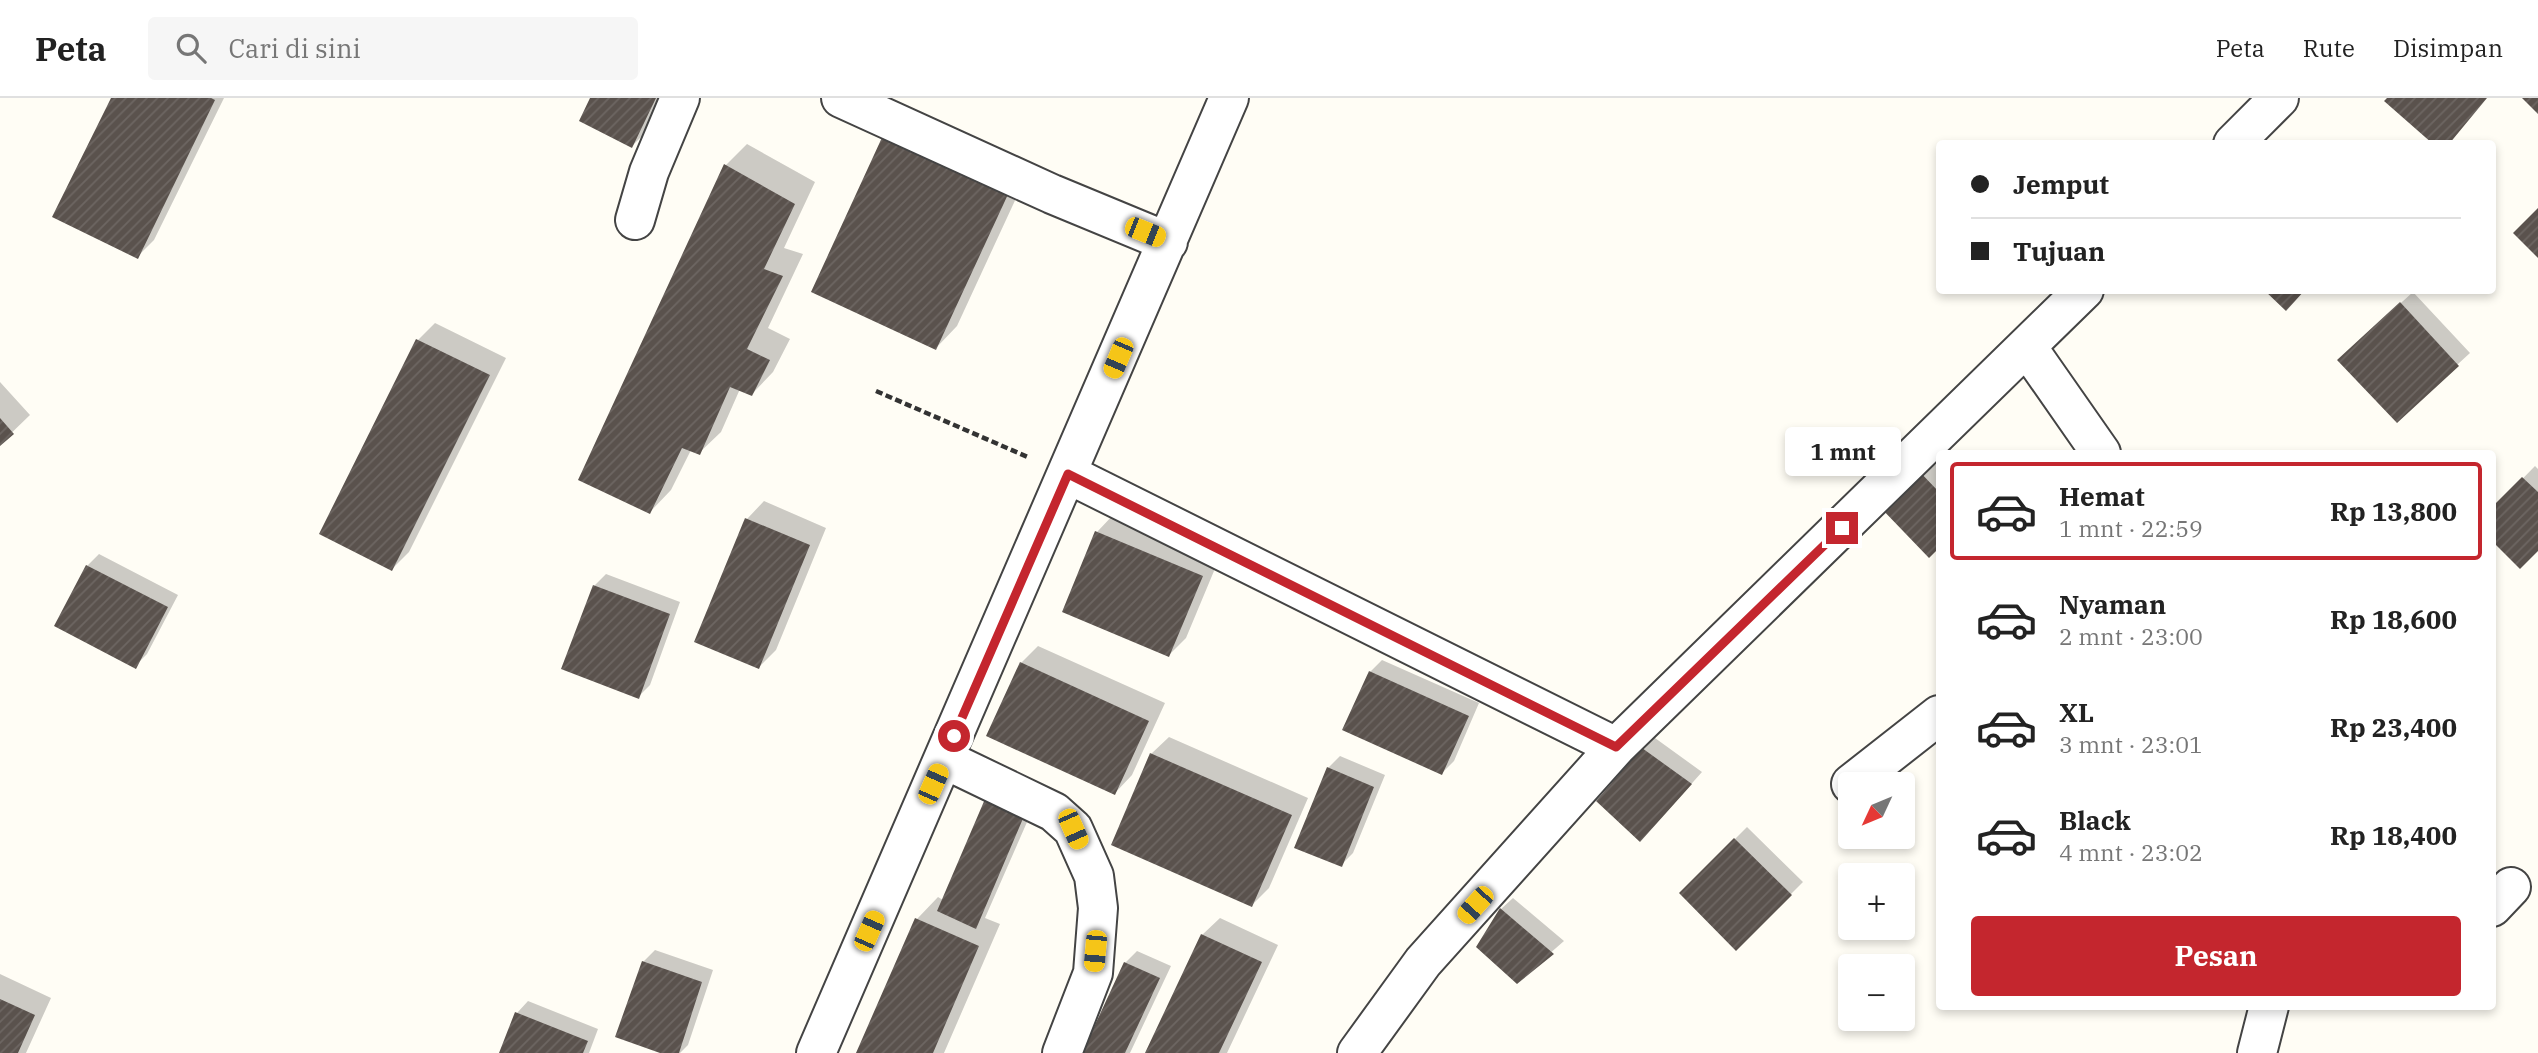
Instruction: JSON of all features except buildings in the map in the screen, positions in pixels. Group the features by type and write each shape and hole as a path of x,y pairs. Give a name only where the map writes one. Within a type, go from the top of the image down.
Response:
{"street":[{"path":"635,220 649,172 680,98"},
{"path":"841,98 1052,194 1168,242"},
{"path":"816,1053 1229,98"},
{"path":"2237,140 2278,98"},
{"path":"1357,1053 1423,962 1616,747 2080,294"},
{"path":"2027,347 2099,450"},
{"path":"1068,474 1616,747"},
{"path":"1866,772 1936,717"},
{"path":"944,760 1054,812 1073,829 1094,876 1098,908 1093,973 1062,1053"},
{"path":"2258,1053 2268,1010"}],"path":[{"path":"876,391 1068,474"}],"route":[{"path":"954,736 1068,474 1616,747 1842,528"}]}
